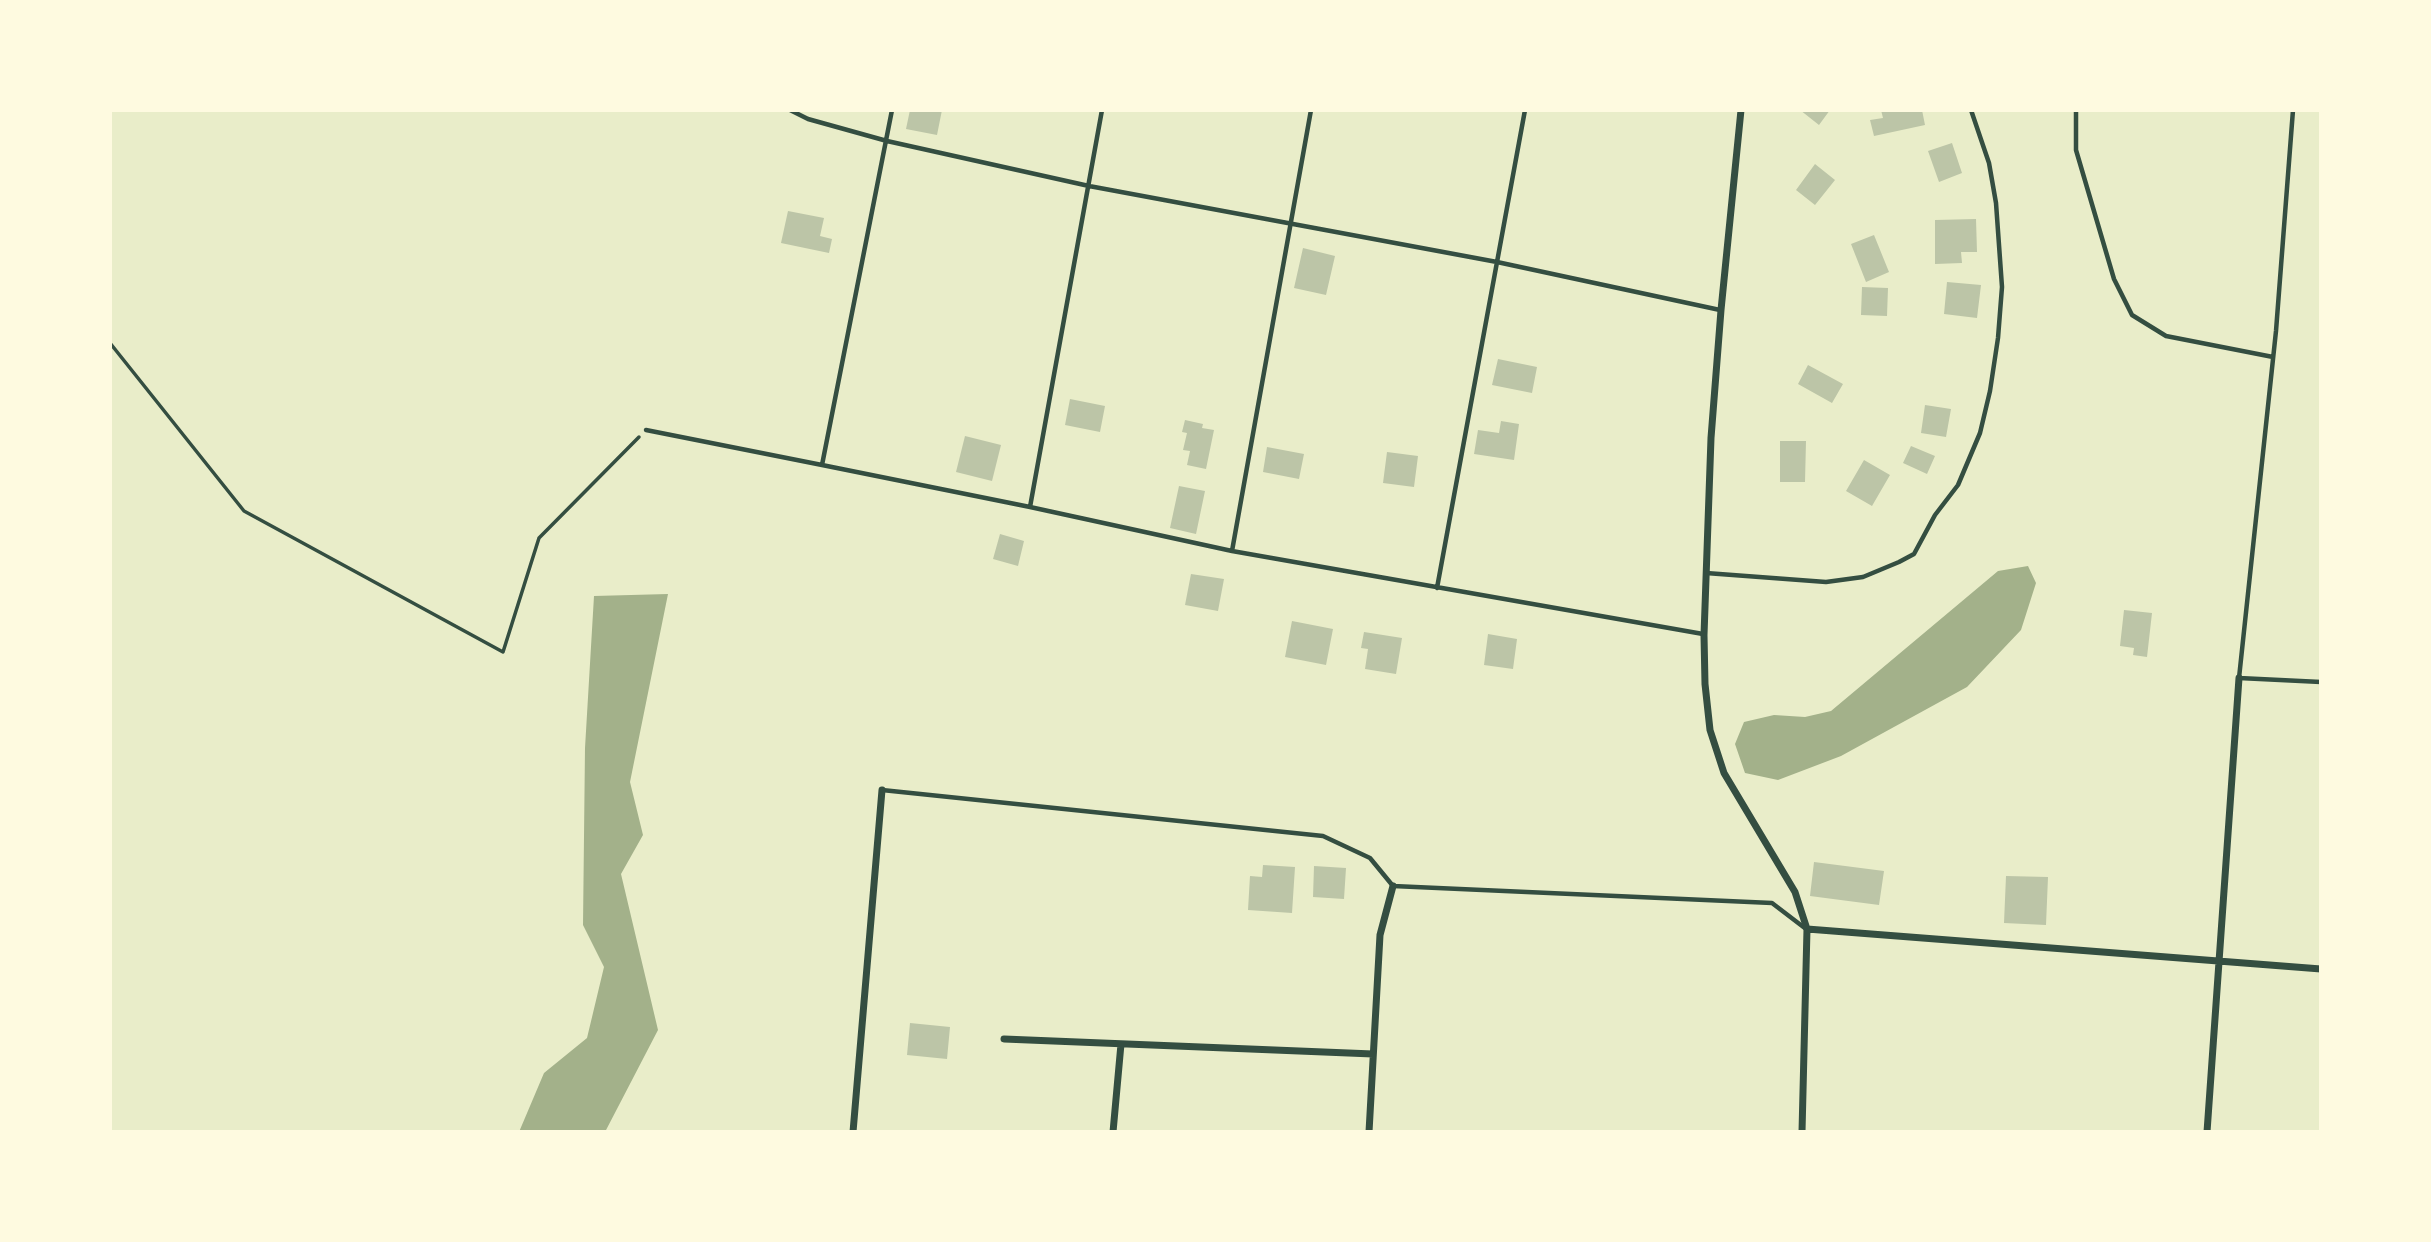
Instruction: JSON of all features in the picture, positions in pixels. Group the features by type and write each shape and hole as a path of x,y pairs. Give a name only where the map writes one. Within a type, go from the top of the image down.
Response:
{"street":[{"path":"1741,110 1721,310 1712,438 1704,635 1705,684 1710,730 1724,773 1795,892 1807,929 1802,1132"},
{"path":"2207,1132 2239,678"},
{"path":"853,1132 881,790"},
{"path":"1369,1132 1380,935 1393,886"},
{"path":"1807,929 2321,970"},
{"path":"1004,1040 1373,1054"},
{"path":"1113,1132 1121,1044"}],"lane":[{"path":"790,110 808,119 887,141 1089,186 1497,262 1721,310"},
{"path":"822,465 892,110"},
{"path":"1030,507 1102,110"},
{"path":"1231,551 1311,110"},
{"path":"1437,588 1525,110"},
{"path":"1706,573 1826,582 1863,577 1914,554 1935,514 1958,485 1980,433 1990,391 2002,287 1994,190 1989,163 1971,110"},
{"path":"2076,110 2076,150 2114,279 2133,315 2165,336 2273,357"},
{"path":"2294,110 2273,357 2239,678 2321,682"},
{"path":"646,430 1030,507 1231,551 1704,635"},
{"path":"881,790 1323,836 1370,859 1393,886 1772,903 1807,929"}],"path":[{"path":"110,343 244,511 503,652 539,538 646,430"}],"shaded area":[{"path":"2028,566 2036,583 2021,630 1967,687 1841,756 1778,780 1745,773 1735,744 1744,722 1774,715 1805,717 1831,711 1998,571"},
{"path":"668,594 630,782 643,835 621,874 658,1030 605,1132 519,1132 544,1073 587,1038 604,967 583,925 585,748 594,596"}],"building":[{"path":"910,110 942,110 937,135 906,129"},
{"path":"1800,110 1830,110 1819,125"},
{"path":"1881,110 1922,110 1925,125 1874,136 1870,120 1883,118"},
{"path":"1952,143 1962,173 1939,182 1928,151"},
{"path":"1815,164 1835,180 1815,205 1796,190"},
{"path":"788,211 824,218 820,236 832,239 829,253 781,243"},
{"path":"1976,219 1977,252 1961,252 1962,263 1935,264 1935,220"},
{"path":"1874,235 1889,272 1866,282 1851,244"},
{"path":"1303,248 1335,256 1326,295 1294,288"},
{"path":"1947,282 1981,285 1977,318 1944,314"},
{"path":"1862,287 1888,288 1887,316 1861,315"},
{"path":"1498,359 1537,367 1532,393 1492,385"},
{"path":"1808,365 1843,384 1832,403 1798,384"},
{"path":"1070,399 1105,406 1100,432 1065,425"},
{"path":"1925,405 1951,409 1946,437 1921,433"},
{"path":"1185,420 1214,430 1206,469 1187,465 1190,451 1183,450 1187,433 1182,432"},
{"path":"1501,421 1519,424 1514,460 1474,454 1478,430 1499,433"},
{"path":"965,436 1001,445 992,481 956,472"},
{"path":"1780,441 1806,441 1805,482 1780,482"},
{"path":"1911,446 1935,456 1927,474 1903,463"},
{"path":"1267,447 1304,454 1299,479 1263,472"},
{"path":"1387,452 1418,456 1414,487 1383,483"},
{"path":"1864,460 1890,475 1872,506 1846,491"},
{"path":"1179,486 1205,491 1196,534 1170,528"},
{"path":"1000,534 1024,541 1018,566 993,559"},
{"path":"1191,574 1224,579 1218,611 1185,605"},
{"path":"2124,610 2152,613 2147,657 2133,655 2134,648 2120,646"},
{"path":"1292,621 1333,629 1326,665 1285,657"},
{"path":"1364,632 1402,638 1396,674 1365,669 1368,649 1361,648"},
{"path":"1488,634 1517,639 1513,669 1484,665"},
{"path":"1814,862 1884,871 1879,905 1810,896"},
{"path":"1263,865 1295,867 1292,913 1248,910 1250,876 1262,877"},
{"path":"1314,866 1346,868 1344,899 1313,897"},
{"path":"2006,876 2048,877 2046,925 2004,923"},
{"path":"910,1023 950,1027 947,1059 907,1055"}]}
